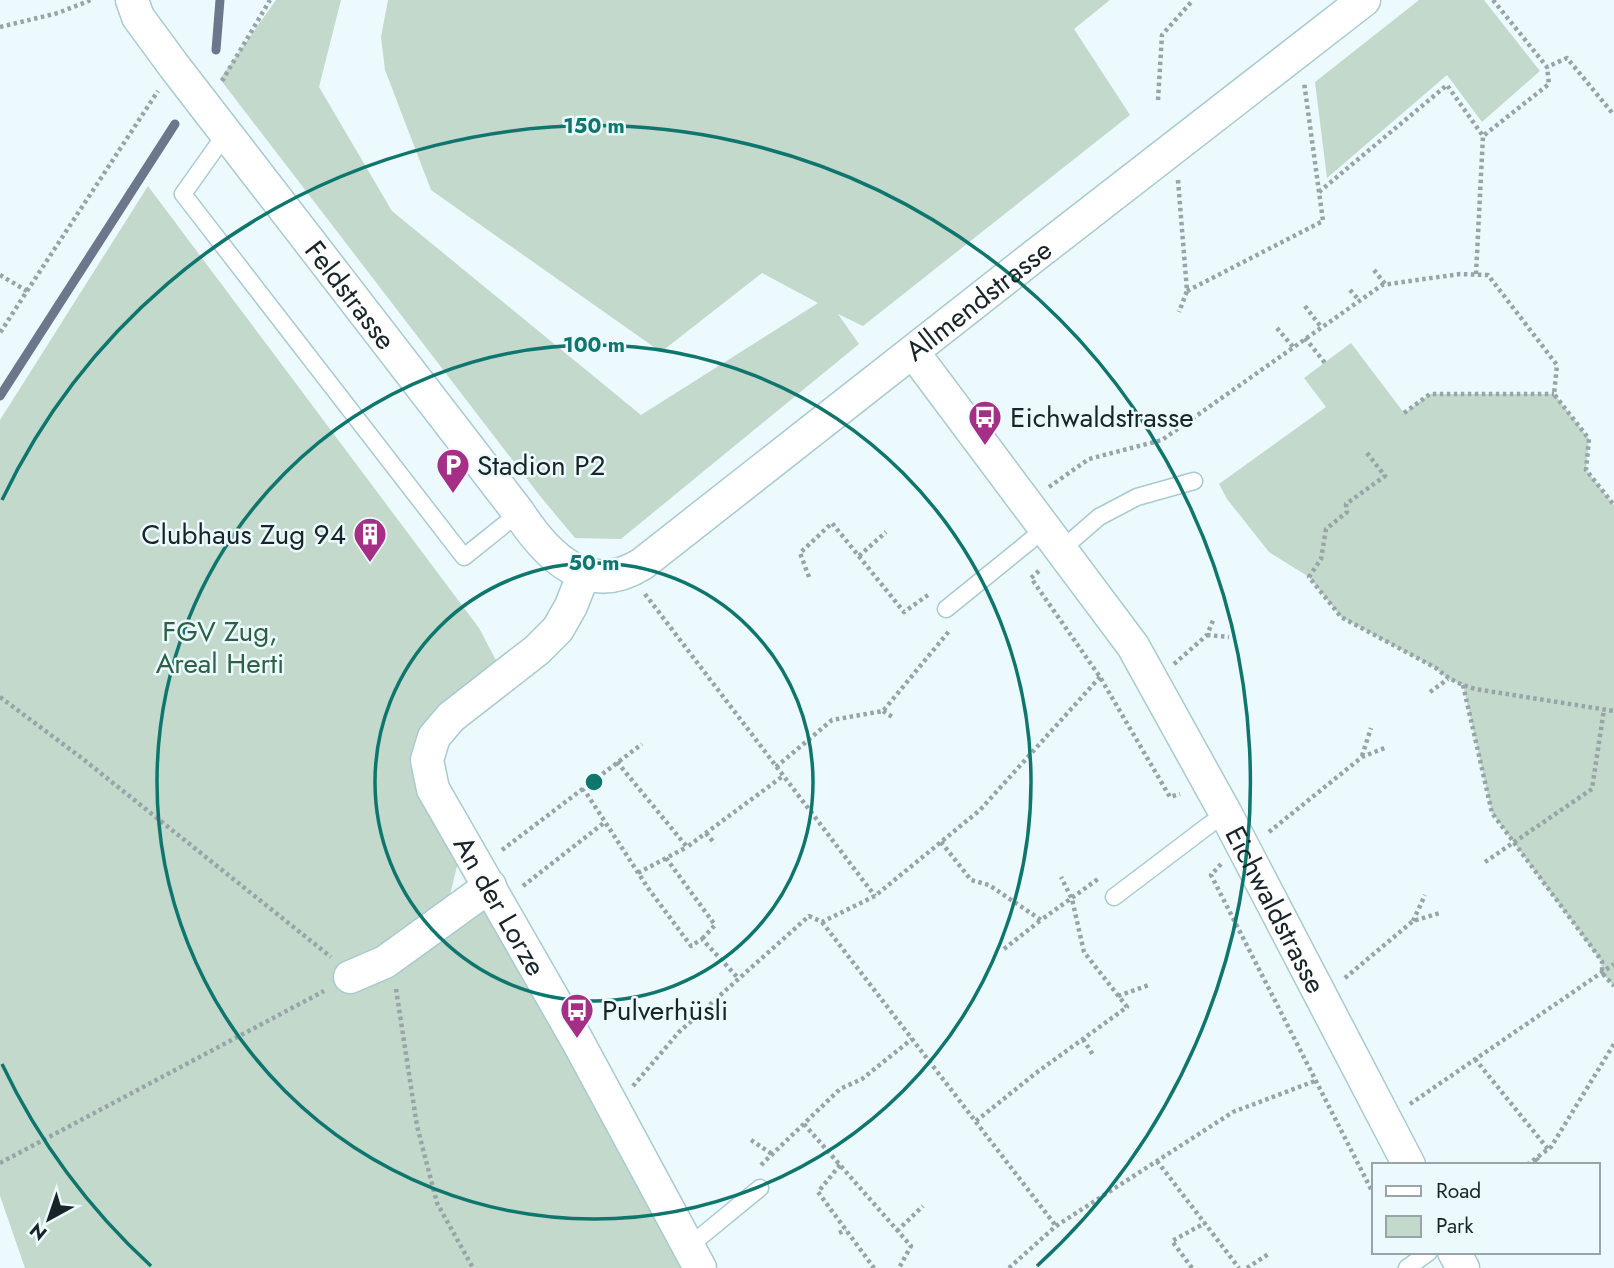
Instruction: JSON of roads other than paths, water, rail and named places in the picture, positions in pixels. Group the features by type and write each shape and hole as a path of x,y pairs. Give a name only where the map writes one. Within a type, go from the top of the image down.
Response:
{"street":[{"name":"Feldstrasse","path":"132,0 138,16 174,66 535,537 552,556 569,568 584,573"},
{"name":"Allmendstrasse","path":"584,573 607,576 631,571 1364,0"},
{"name":"Eichwaldstrasse","path":"913,352 1049,549 1133,646 1217,819 1408,1163"},
{"name":"An der Lorze","path":"584,573 571,606 558,629 537,650 451,717 434,737 427,760 433,789 577,1040 612,1110 694,1258"},
{"path":"350,977 385,962 489,886"}],"lane":[{"path":"227,132 183,194 191,205 464,557 519,513"},
{"path":"951,616 1099,517 1137,497 1194,481"},
{"path":"1114,897 1217,819"},
{"path":"694,1258 760,1188"},
{"path":"1407,1268 1426,1254"}],"waterway":[{"path":"216,50 220,0"},
{"path":"0,396 175,124"}],"place":[{"name":"Eichwaldstrasse","path":"985,447"},
{"name":"Stadion P2","path":"453,495"},
{"name":"Clubhaus Zug 94","path":"370,564"},
{"name":"Pulverhüsli","path":"577,1040"}],"park label":[{"name":"FGV Zug, Areal Herti","path":"220,647"}]}
